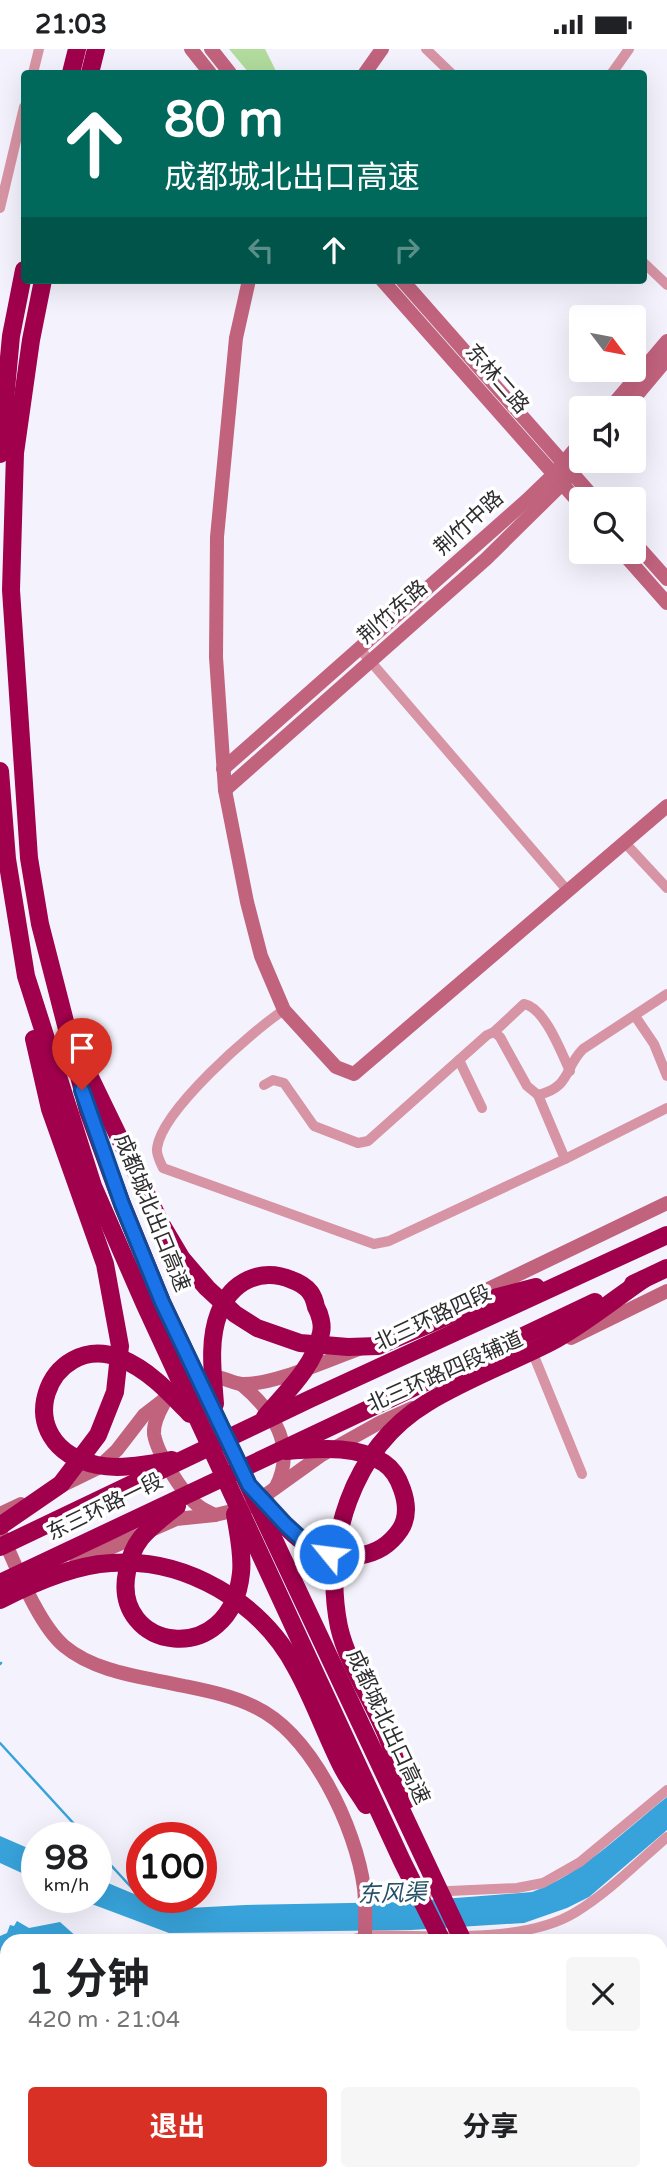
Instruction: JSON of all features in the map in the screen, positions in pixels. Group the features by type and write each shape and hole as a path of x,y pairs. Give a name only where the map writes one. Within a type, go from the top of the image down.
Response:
{"highway":[{"path":"72,70 77,49"},
{"path":"91,70 96,49"},
{"path":"0,454 11,336 21,284"},
{"name":"成都城北出口高速","path":"42,284 31,340 15,453 11,590 29,859 40,924 88,1111 154,1304 201,1427 402,1861 439,1934"},
{"name":"成都城北出口高速","path":"0,771 7,859 26,977 93,1186 215,1414 460,1934"},
{"path":"0,1526 61,1484 98,1435 115,1392 120,1346 105,1264 50,1109 33,1032 26,977"},
{"path":"65,1027 160,1222 182,1258 207,1288 235,1314 257,1328 300,1343 348,1347 378,1346 486,1300 586,1273"},
{"name":"北三环路四段","path":"218,1444 667,1235"},
{"path":"274,1452 666,1269"},
{"path":"215,1414 214,1336 219,1313 231,1293 244,1280 263,1274 283,1276 298,1282 310,1292 322,1329 316,1351 307,1369 258,1424"},
{"path":"432,1876 388,1739 354,1666 340,1627 336,1543 341,1519 358,1476 391,1431 425,1404 475,1377 553,1341 643,1279"},
{"path":"189,1458 128,1467 97,1465 59,1447 44,1416 45,1397 50,1382 60,1369 78,1358 95,1355 117,1357 149,1374 201,1427"},
{"name":"东三环路一段","path":"0,1547 218,1444"},
{"path":"249,1485 308,1545 329,1554 348,1557 380,1551 395,1537 405,1522 406,1500 399,1480 385,1464 359,1453 323,1448 274,1452"},
{"name":"东三环路一段","path":"0,1583 274,1452"},
{"path":"204,1485 139,1539 130,1559 126,1578 127,1599 134,1616 151,1631 164,1637 184,1640 200,1637 217,1626 230,1611 242,1572 232,1493"},
{"path":"0,1601 64,1573 108,1563 139,1562 168,1568 209,1584 235,1598 265,1625 295,1665 344,1770 402,1861"}],"main road":[{"path":"191,49 208,70"},
{"path":"211,49 228,70"},
{"path":"367,70 382,49"},
{"path":"248,284 236,338 218,537 215,657 225,790 257,943 284,1010 336,1067 354,1074 667,807"},
{"name":"东林二路","path":"386,284 563,474 580,487"},
{"name":"东林二路","path":"405,284 563,474 571,487"},
{"path":"620,396 667,341"},
{"path":"636,396 667,359"},
{"name":"荆竹中路","path":"223,769 563,474 569,463"},
{"name":"荆竹东路","path":"225,790 486,559 569,470"},
{"path":"646,555 667,579"},
{"path":"632,564 667,603"},
{"path":"241,1384 281,1378 359,1349 667,1203"},
{"name":"北三环路四段辅道","path":"215,1515 249,1507 320,1456 379,1423 534,1356 667,1291"},
{"path":"0,1514 98,1468 117,1450 144,1415 166,1398 209,1377 225,1378 241,1384 263,1404 282,1438 285,1463 274,1491"},
{"path":"166,1398 156,1418 154,1433 160,1451 176,1479 196,1505 215,1515"},
{"path":"0,1601 26,1586 176,1519 215,1515"},
{"path":"0,1531 48,1629 79,1658 124,1673 220,1694 256,1707 299,1740 332,1793 350,1832 364,1888 365,1934"}],"street":[{"path":"34,70 38,49"},
{"path":"426,49 448,70"},
{"path":"614,70 629,49"},
{"path":"0,208 21,120"},
{"path":"647,266 667,285"},
{"path":"359,649 568,890"},
{"path":"626,844 667,888"},
{"path":"538,1095 548,1093 564,1081 574,1058 583,1049 667,994"},
{"path":"264,1084 273,1080 284,1083 314,1126 358,1143 368,1141 524,1004 532,1006 540,1014 570,1071"},
{"path":"284,1010 265,1022 197,1088 164,1126 156,1150 163,1168 374,1244 389,1241 667,1108"},
{"path":"635,1016 654,1044 667,1076"},
{"path":"494,1032 500,1037 527,1086 538,1095 565,1159"},
{"path":"459,1060 482,1108"},
{"path":"534,1356 582,1474"},
{"path":"364,1888 405,1893 517,1888 543,1883 580,1862 667,1790"},
{"path":"455,1934 515,1932 548,1925 592,1901 667,1837"}],"green space":[{"path":"229,49 265,49 276,70 246,70"}],"water":[{"path":"667,1797 667,1830 589,1897 524,1923 411,1930 169,1933 112,1912 112,1885 126,1891 126,1913 217,1913 217,1906 404,1902 532,1892 586,1863"},
{"path":"0,1836 21,1845 21,1873 0,1863"},
{"path":"17,1921 29,1928 60,1922 74,1934 5,1934 10,1925 14,1926"}],"waterway":[{"path":"0,1743 72,1822"},
{"path":"112,1866 126,1882"}],"route":[{"path":"82,1090 122,1204 162,1302 249,1485 308,1545 329,1554"}],"water label":[{"name":"东风渠","path":"392,1894"}]}
